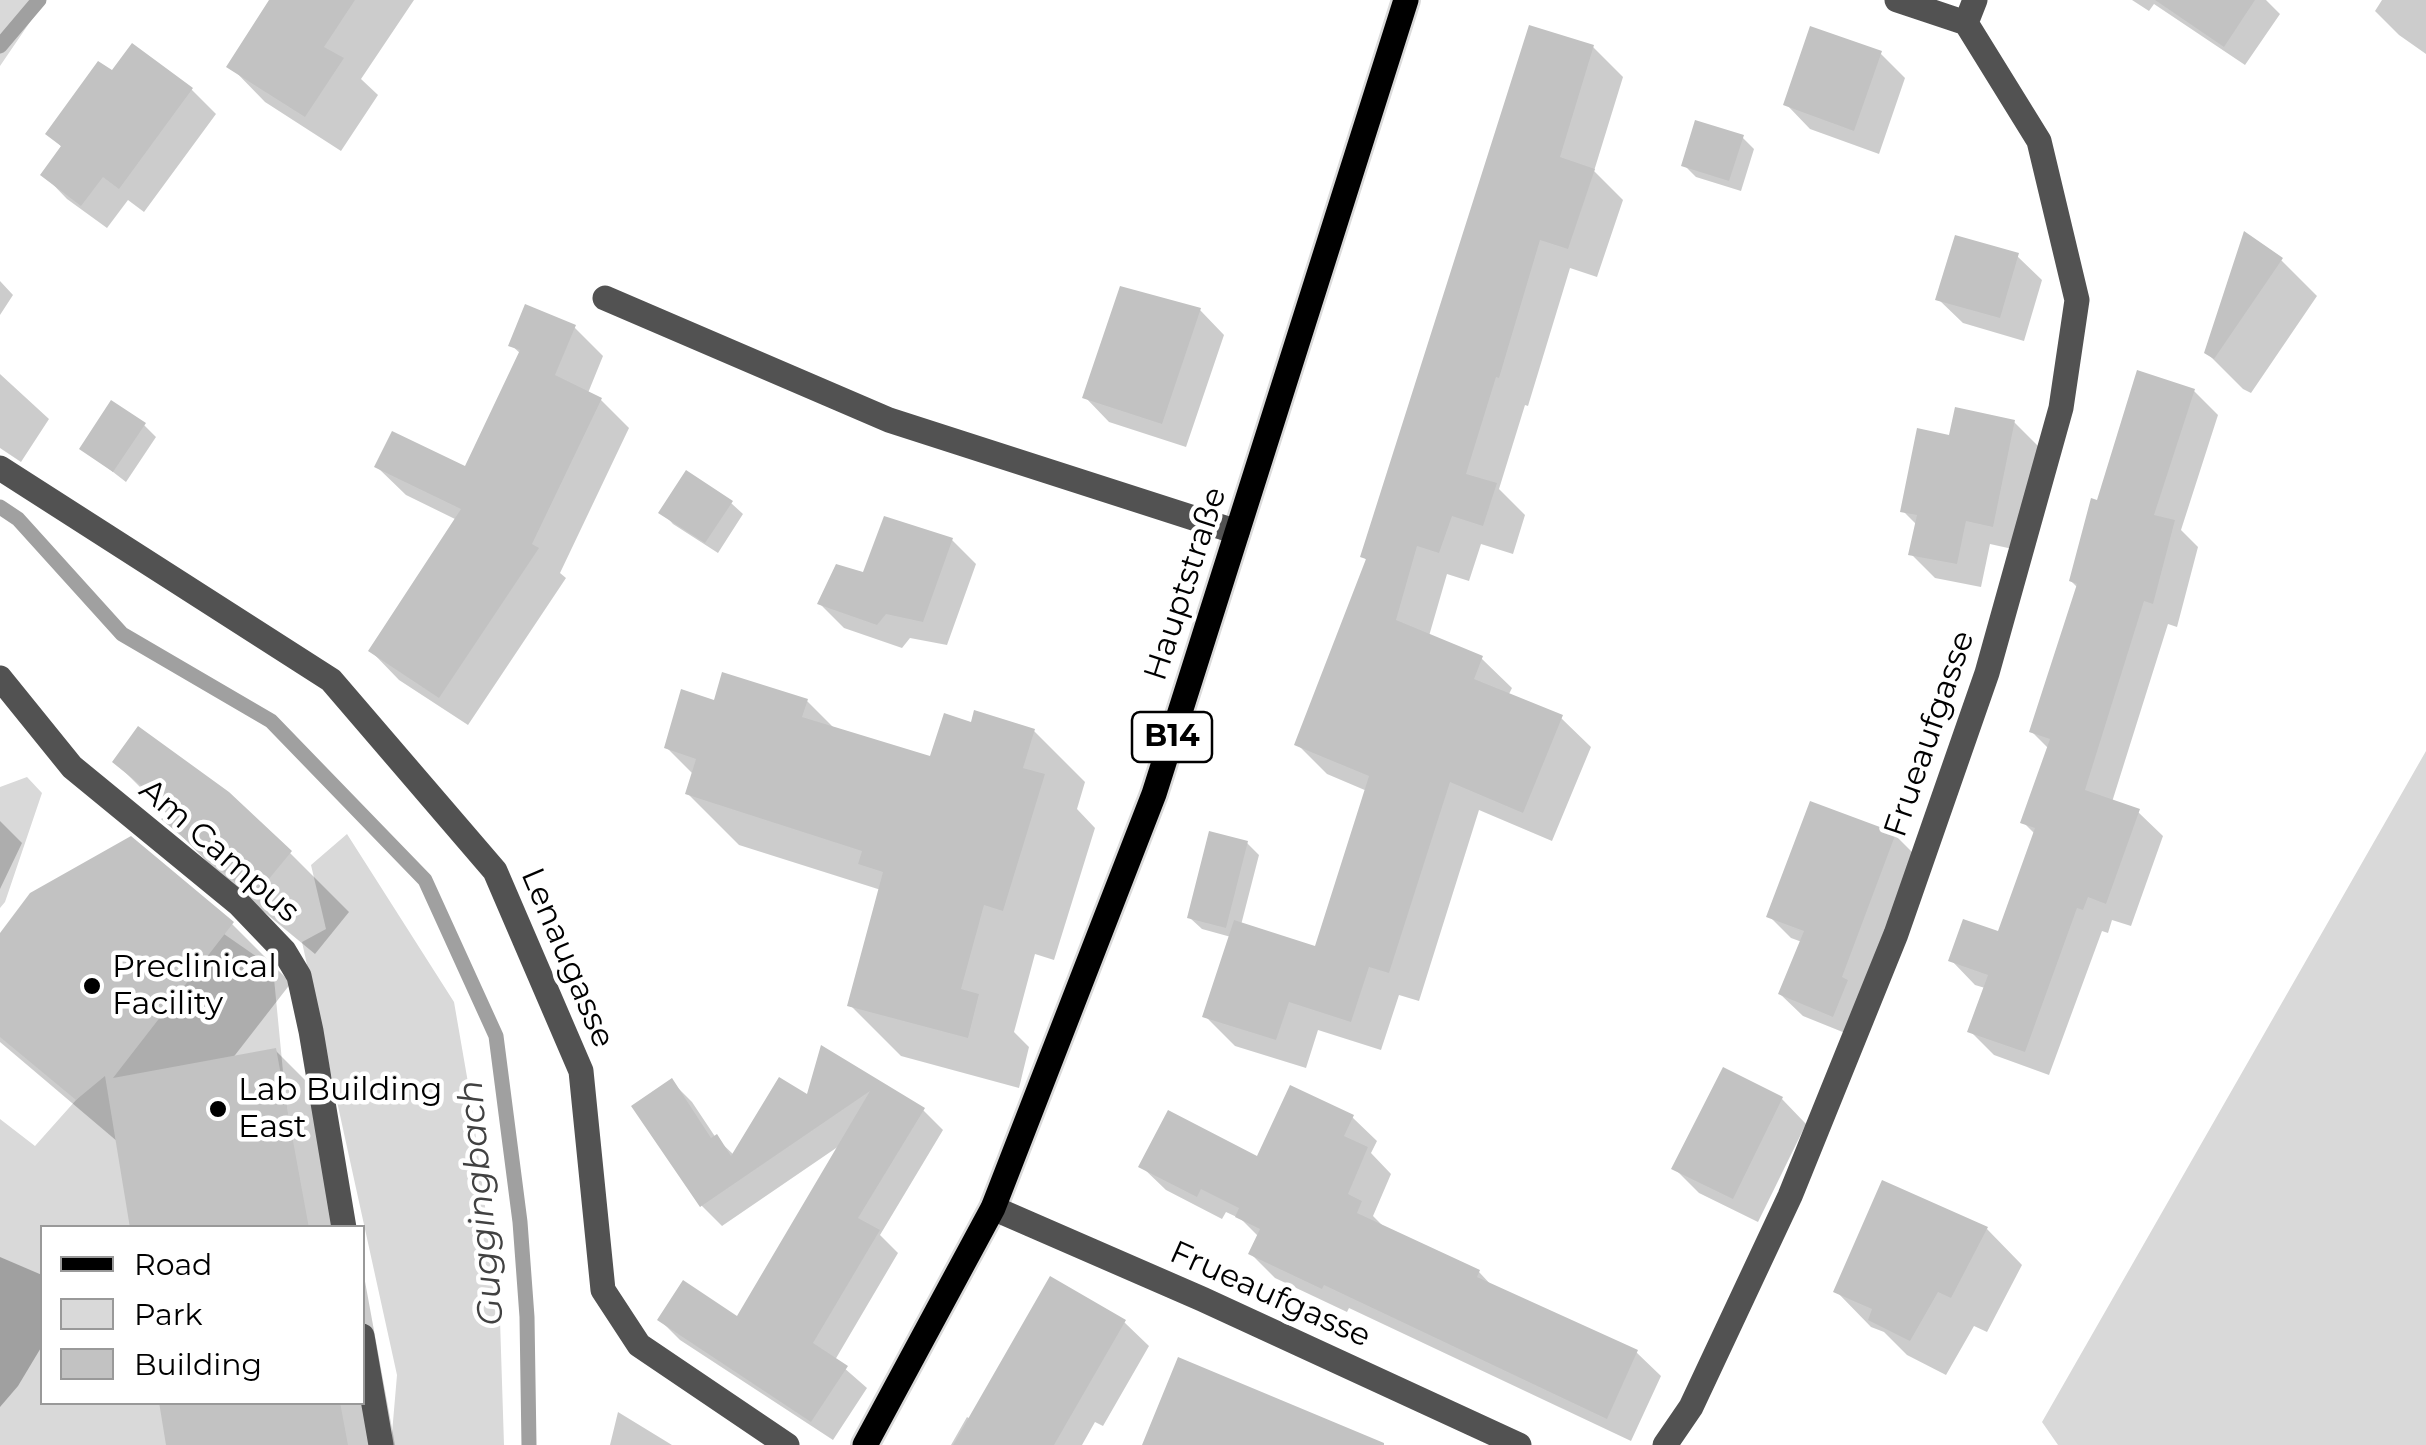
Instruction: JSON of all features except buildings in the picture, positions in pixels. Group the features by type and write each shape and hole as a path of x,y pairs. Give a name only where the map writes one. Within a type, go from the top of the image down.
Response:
{"main road":[{"name":"Hauptstraße","path":"865,1445 993,1208 1154,794 1406,0"}],"street":[{"path":"1897,0 1971,11"},
{"name":"Frueaufgasse","path":"1665,1445 1691,1407 1790,1196 1896,934 1987,673 2061,408 2078,300 2040,142 1971,11"},
{"path":"605,298 889,420 1237,532"},
{"name":"Lenaugasse","path":"0,468 331,680 495,871 581,1070 603,1290 640,1345 787,1445"},
{"name":"Am Campus","path":"0,678 72,767 239,904 284,951 299,976 308,1013 343,1225"},
{"name":"Frueaufgasse","path":"993,1208 1519,1445"},
{"path":"365,1353 381,1445"}],"green space":[{"path":"0,0 45,0 0,66"},
{"path":"2426,751 2426,1445 2058,1445 2042,1422"},
{"path":"27,777 42,793 0,908 0,787"},
{"path":"347,834 454,1002 500,1320 504,1445 391,1445 397,1375 302,942 326,929 311,865"},
{"path":"224,934 273,968 298,1225 40,1225 40,1405 315,1405 319,1445 0,1445 0,1119 35,1146"}],"shaded area":[{"path":"0,1257 40,1274 40,1349 0,1407"}],"waterway":[{"path":"0,46 39,0"},
{"name":"Guggingbach","path":"0,507 18,519 122,634 271,721 425,880 496,1036 520,1222 527,1317 529,1445"}],"place":[{"name":"Preclinical Facility","path":"92,986"},
{"name":"Lab Building East","path":"218,1109"}]}
